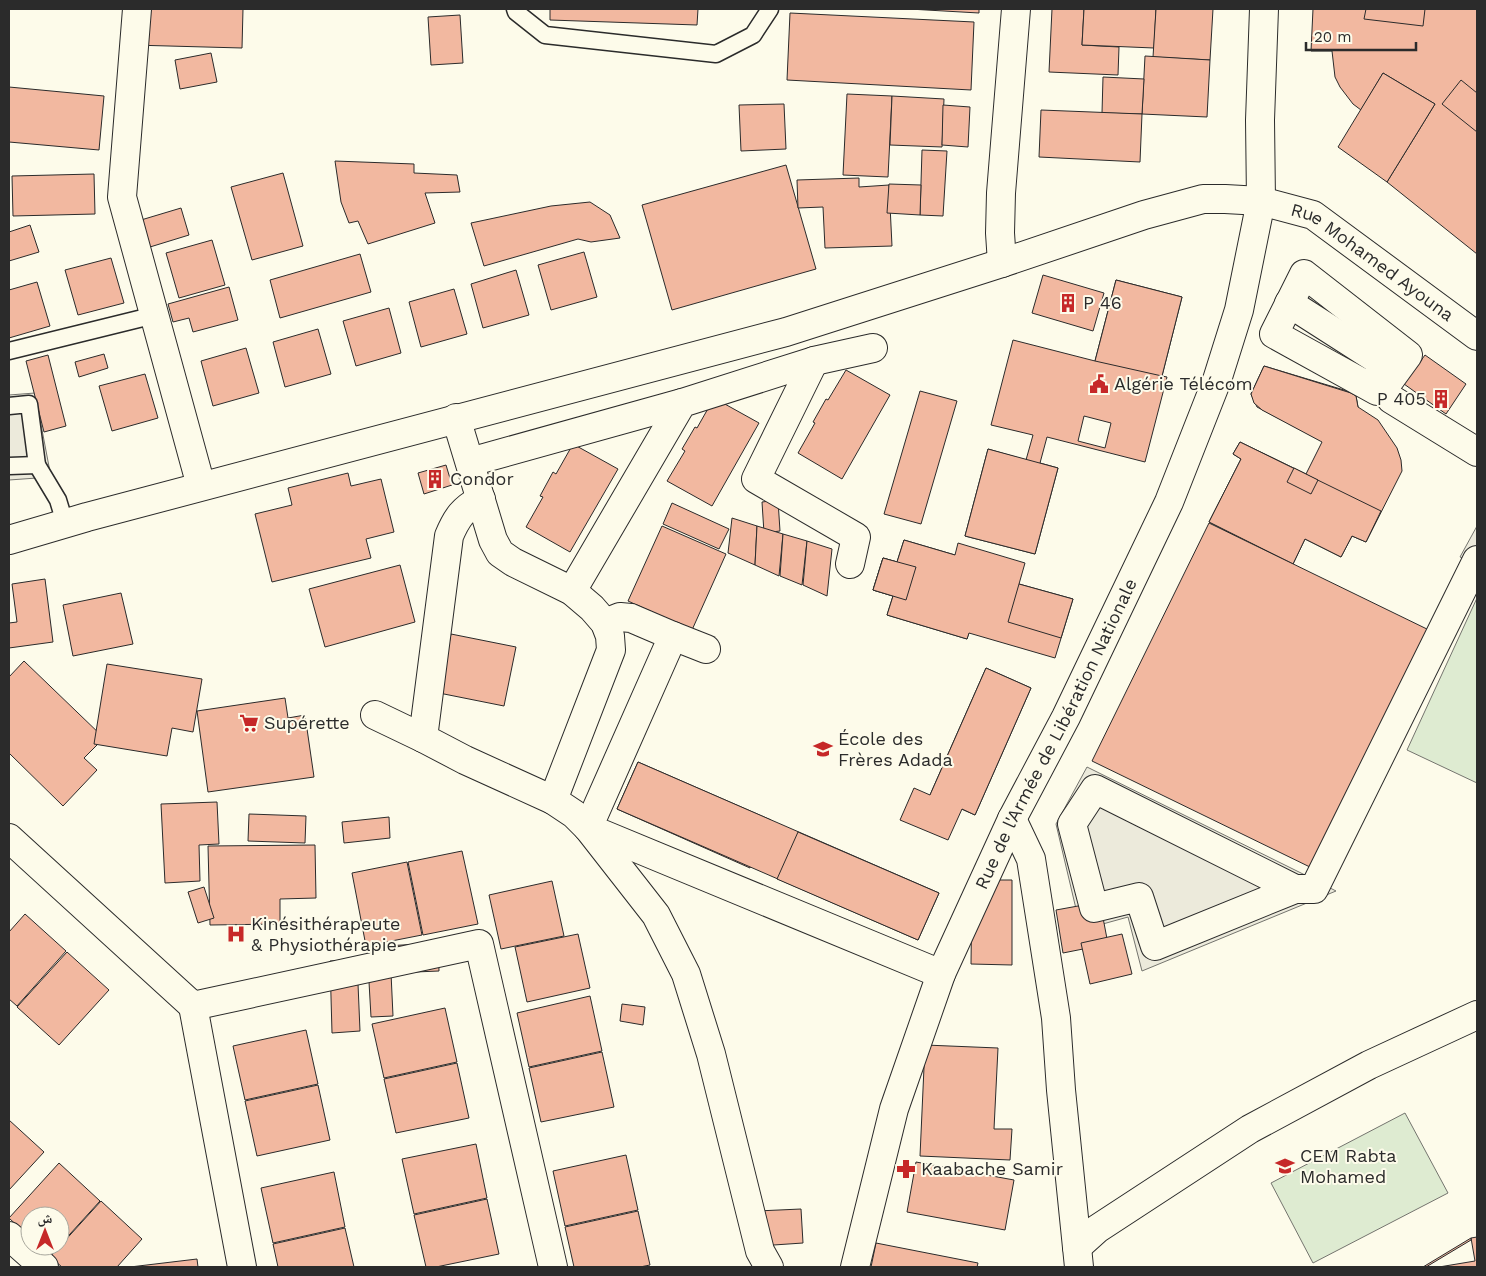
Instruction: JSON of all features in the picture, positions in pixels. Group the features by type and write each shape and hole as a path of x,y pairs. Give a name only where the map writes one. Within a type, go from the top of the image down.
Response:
{"street":[{"path":"137,9 122,197 201,486"},
{"path":"1002,262 1000,233 1001,193 1016,9"},
{"name":"Rue de l'Armée de Libération Nationale","path":"854,1267 894,1108 941,974 1012,819 1066,717 1169,502 1217,380 1239,310 1261,201 1260,120 1264,9"},
{"name":"Rue Mohamed Ayouna","path":"9,540 201,486 786,332 1144,215 1203,199 1261,201 1313,215 1477,336"},
{"path":"1290,303 1378,360 1384,388 1391,399 1477,452"},
{"path":"470,462 682,403 814,361 874,348"},
{"path":"814,361 756,479 856,537 850,564"},
{"path":"572,592 682,403"},
{"path":"456,418 493,540 500,553 513,562 572,592 592,608 605,623 610,636 611,650 553,800"},
{"path":"423,738 449,536 456,520 467,506 482,499"},
{"path":"1295,889 1095,789 1072,824 1094,908 1139,897 1155,946 1295,889 1314,889 1477,560"},
{"path":"605,623 620,617 631,618 706,649"},
{"path":"588,828 673,636"},
{"path":"375,715 553,800 574,814 588,828 656,915 686,974 710,1054 760,1250 768,1267"},
{"path":"1012,819 1031,859 1055,1009 1078,1257"},
{"path":"588,828 941,974"},
{"path":"9,838 193,1006 242,1267"},
{"path":"193,1006 478,944 553,1267"},
{"path":"1078,1257 1097,1229 1250,1129 1369,1065 1477,1015"},
{"path":"9,1236 44,1267"}],"lane":[{"path":"515,9 516,12 545,35 716,54 753,35 770,9"},
{"path":"9,351 155,315"},
{"path":"9,406 29,404 37,465 58,500 64,524"},
{"path":"9,466 37,465"}],"green space":[{"path":"1477,598 1477,783 1407,750"},
{"path":"1405,1113 1448,1193 1313,1263 1271,1183"}],"shaded area":[{"path":"35,393 51,477 9,480 9,395"},
{"path":"1477,526 1477,565 1460,557"},
{"path":"1087,767 1336,891 1142,971 1128,917 1081,930 1056,824"}],"building":[{"path":"143,9 243,9 242,48 132,45"},
{"path":"550,9 698,9 697,25 550,20"},
{"path":"909,9 979,9 979,13"},
{"path":"1052,9 1084,9 1082,45 1119,47 1118,75 1049,72"},
{"path":"1084,9 1156,9 1154,48 1082,45"},
{"path":"1156,9 1213,9 1210,60 1153,57"},
{"path":"1313,9 1477,9 1477,254 1387,182 1435,104 1383,73 1361,110 1353,104 1335,77 1332,51 1311,51"},
{"path":"1366,9 1425,9 1423,26 1364,19"},
{"path":"790,13 974,22 971,90 787,80"},
{"path":"460,15 463,63 431,65 428,17"},
{"path":"211,53 217,82 180,89 175,60"},
{"path":"1145,56 1210,60 1207,117 1142,114"},
{"path":"1383,73 1435,104 1387,182 1338,147"},
{"path":"1103,77 1144,79 1142,114 1102,113"},
{"path":"1461,80 1477,93 1477,132 1442,104"},
{"path":"9,87 104,96 99,150 9,142"},
{"path":"847,94 892,96 888,177 843,175"},
{"path":"892,96 944,99 942,147 890,145"},
{"path":"784,104 786,149 741,151 739,105"},
{"path":"943,105 970,107 968,147 942,145"},
{"path":"1041,110 1142,114 1140,162 1039,157"},
{"path":"922,150 947,151 943,216 920,215"},
{"path":"335,161 414,164 414,173 457,175 460,192 425,193 435,223 368,244 358,221 349,223 341,202"},
{"path":"786,165 816,269 672,310 642,205"},
{"path":"283,173 303,246 252,260 231,187"},
{"path":"94,174 95,214 13,216 12,176"},
{"path":"859,178 859,187 889,185 892,246 825,248 823,207 798,208 797,180"},
{"path":"889,184 921,185 920,215 887,213"},
{"path":"590,202 610,215 620,238 591,242 578,239 484,266 471,223 551,206"},
{"path":"181,208 189,235 150,247 141,220"},
{"path":"30,225 39,252 9,261 9,232"},
{"path":"212,240 225,285 179,298 166,253"},
{"path":"584,252 597,297 551,310 538,265"},
{"path":"360,254 371,292 280,318 270,280"},
{"path":"111,258 124,303 78,315 65,270"},
{"path":"516,270 529,315 483,328 471,284"},
{"name":"P 46","path":"1043,275 1104,293 1093,331 1032,313"},
{"path":"1116,280 1182,297 1162,376 1167,377 1145,462 1047,437 1040,463 1058,468 1035,554 965,536 988,449 1026,460 1033,435 991,425 1013,340 1095,361","holes":["1084,416 1111,423 1105,448 1078,441"]},
{"path":"1116,280 1182,297 1162,376 1095,361"},
{"path":"37,282 50,326 9,338 9,290"},
{"path":"229,287 238,320 193,332 189,318 173,322 168,304"},
{"path":"454,289 467,334 421,347 409,302"},
{"path":"389,308 401,353 356,366 343,321"},
{"path":"318,329 331,374 285,387 273,342"},
{"path":"246,348 259,393 213,406 201,361"},
{"path":"104,354 108,368 79,377 75,362"},
{"path":"48,355 66,426 44,432 26,361"},
{"name":"P 405","path":"1425,355 1466,384 1446,414 1404,384"},
{"path":"1264,366 1344,390 1356,396 1358,407 1337,449 1257,407 1251,394"},
{"path":"1264,366 1356,396 1358,407 1378,420 1397,448 1402,471 1366,542 1352,536 1341,557 1305,539 1293,564 1209,522 1241,459 1233,454 1240,442 1306,474 1322,442 1262,410 1254,403 1251,394"},
{"path":"846,370 890,395 842,479 798,453 826,399 828,400"},
{"path":"145,374 158,418 112,431 99,386"},
{"path":"920,391 957,401 921,524 884,514"},
{"path":"714,398 759,423 712,506 667,481 685,451 682,449 695,427 697,428"},
{"path":"1240,442 1381,511 1366,542 1352,536 1341,557 1305,539 1293,564 1209,522 1241,459 1233,454"},
{"path":"573,444 618,469 570,552 526,527 543,497 540,496 553,472 556,474"},
{"path":"988,449 1058,468 1035,554 965,536"},
{"name":"Condor","path":"446,465 452,485 424,494 418,473"},
{"path":"1294,468 1318,480 1311,494 1287,482"},
{"path":"348,473 351,486 381,479 394,532 366,539 371,558 272,582 255,514 292,505 288,488"},
{"path":"778,500 780,531 764,533 762,502"},
{"path":"672,503 729,529 719,549 663,524"},
{"path":"732,518 757,526 755,565 728,553"},
{"path":"1209,523 1431,631 1314,869 1092,761"},
{"path":"662,526 726,554 692,630 628,601"},
{"path":"757,526 783,534 779,576 755,565"},
{"path":"783,534 807,541 802,585 780,576"},
{"path":"904,540 955,555 944,592 978,602 967,639 887,615 893,596 873,590 883,558 897,562"},
{"path":"904,540 955,555 958,543 1025,563 1019,584 1073,599 1055,658 969,633 967,639 887,615 893,596 873,590 883,558 897,562"},
{"path":"807,541 832,549 827,596 803,585"},
{"path":"883,558 916,567 906,600 873,590"},
{"path":"400,565 415,622 325,647 309,589"},
{"path":"45,579 53,642 9,648 9,623 17,622 12,584"},
{"path":"1019,584 1073,599 1061,638 1008,622"},
{"path":"121,593 133,644 73,656 63,605"},
{"path":"451,634 516,647 504,706 439,693"},
{"path":"24,661 104,738 84,758 97,770 63,806 9,753 9,677"},
{"path":"107,664 202,679 193,732 172,728 167,756 94,744"},
{"path":"986,668 1031,688 975,815 930,795"},
{"path":"986,668 1031,688 975,815 962,809 948,840 900,820 914,788 930,795"},
{"path":"285,698 288,718 305,715 314,777 208,792 197,711"},
{"path":"638,762 771,820 750,868 617,809"},
{"path":"638,762 939,893 918,940 617,809"},
{"path":"217,802 219,844 199,845 200,881 165,883 161,804"},
{"path":"249,814 306,816 305,843 248,841"},
{"path":"389,817 390,838 344,843 342,822"},
{"path":"798,832 939,893 918,940 777,879"},
{"path":"315,845 316,898 280,899 280,924 210,925 208,846"},
{"path":"462,851 478,924 423,935 408,862"},
{"path":"407,862 422,935 366,946 352,873"},
{"path":"972,880 1012,880 1012,965 971,964"},
{"path":"552,881 564,936 501,949 489,895"},
{"path":"204,887 214,918 198,923 188,892"},
{"path":"1100,902 1108,944 1063,953 1056,910"},
{"path":"25,914 66,951 17,1006 9,999 9,932"},
{"path":"578,934 590,988 527,1002 515,947"},
{"path":"1122,934 1132,974 1090,984 1081,943"},
{"path":"438,943 439,971 391,973 393,1016 371,1017 367,947"},
{"path":"67,952 109,990 59,1045 17,1007"},
{"path":"357,960 360,1031 332,1033 330,961"},
{"path":"590,996 602,1051 529,1067 517,1013"},
{"path":"622,1004 645,1007 643,1025 620,1021"},
{"path":"445,1008 457,1062 384,1078 372,1024"},
{"path":"306,1030 318,1084 245,1100 233,1046"},
{"path":"925,1045 998,1048 994,1129 1012,1129 1010,1160 920,1156"},
{"path":"602,1052 614,1107 541,1122 529,1068"},
{"path":"457,1063 469,1118 396,1133 384,1079"},
{"path":"318,1085 330,1140 257,1156 245,1101"},
{"path":"9,1120 44,1152 9,1190"},
{"path":"476,1144 487,1198 414,1214 402,1159"},
{"path":"626,1155 638,1210 565,1226 553,1171"},
{"path":"916,1162 1014,1180 1005,1230 907,1212"},
{"path":"59,1163 100,1201 70,1234 70,1206 20,1206 20,1228 9,1218"},
{"path":"334,1172 345,1227 273,1243 261,1188"},
{"path":"487,1199 499,1254 436,1267 426,1267 414,1215"},
{"path":"101,1201 142,1239 117,1267 62,1267 50,1257 70,1256 70,1235"},
{"path":"801,1209 803,1243 759,1246 757,1211"},
{"path":"638,1211 650,1265 640,1267 574,1267 565,1227"},
{"path":"345,1228 354,1267 278,1267 273,1244"},
{"path":"1477,1237 1477,1267 1439,1267 1475,1261 1471,1238"},
{"path":"1471,1238 1471,1240 1423,1267"},
{"path":"876,1243 978,1263 977,1267 871,1267"},
{"path":"197,1259 198,1267 130,1267"}],"place":[{"name":"P 46","path":"1068,303"},
{"name":"Algérie Télécom","path":"1099,384"},
{"name":"P 405","path":"1441,399"},
{"name":"Condor","path":"435,479"},
{"name":"Supérette","path":"249,723"},
{"name":"École des Frères Adada","path":"823,749"},
{"name":"Kinésithérapeute & Physiothérapie","path":"236,934"},
{"name":"CEM Rabta Mohamed","path":"1285,1166"},
{"name":"Kaabache Samir","path":"906,1169"}]}
